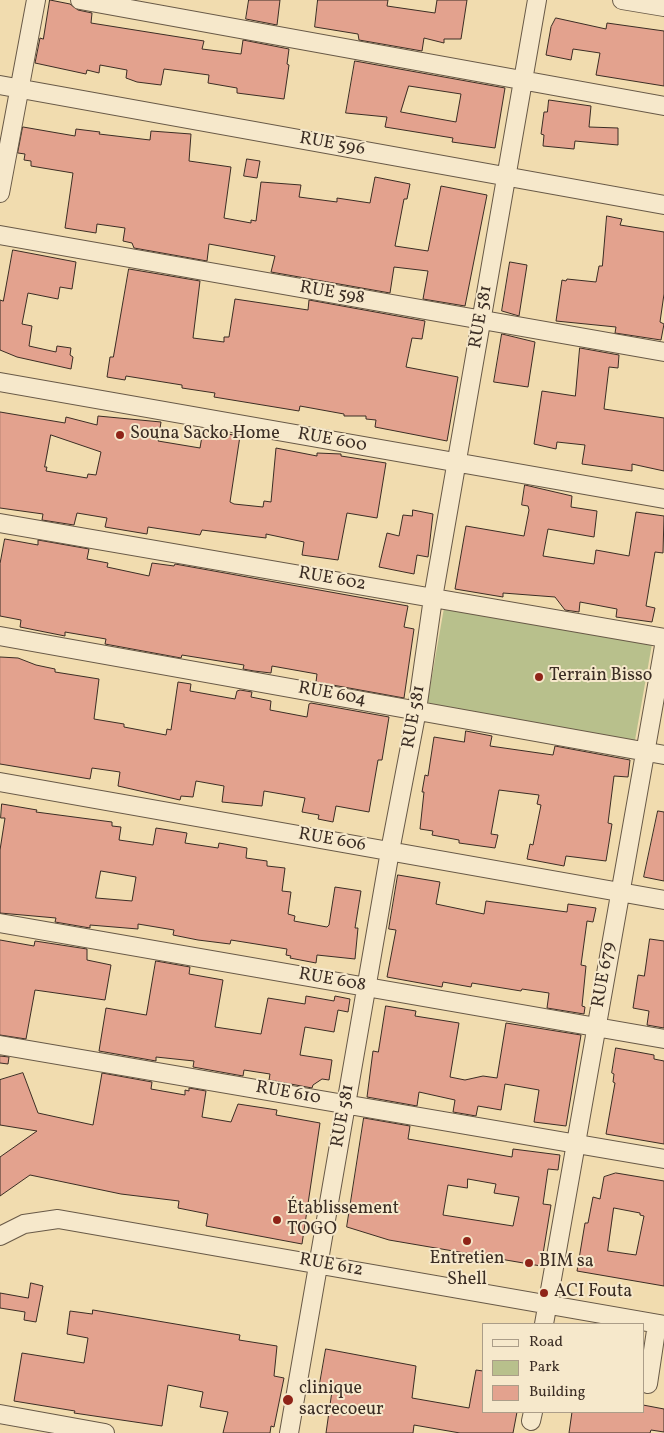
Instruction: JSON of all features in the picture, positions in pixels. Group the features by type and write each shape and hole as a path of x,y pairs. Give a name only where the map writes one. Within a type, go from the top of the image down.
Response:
{"street":[{"path":"0,194 36,0"},
{"path":"80,0 664,106"},
{"name":"RUE 581","path":"289,1433 390,851 417,710 433,598 536,0"},
{"path":"622,0 664,7"},
{"name":"RUE 596","path":"0,85 664,205"},
{"name":"RUE 598","path":"0,235 664,352"},
{"name":"RUE 600","path":"0,382 664,499"},
{"name":"RUE 602","path":"0,523 664,638"},
{"name":"RUE 604","path":"0,636 664,755"},
{"name":"RUE 679","path":"544,1323 664,646"},
{"name":"RUE 606","path":"0,782 664,900"},
{"name":"RUE 608","path":"0,923 664,1039"},
{"name":"RUE 610","path":"0,1045 664,1159"},
{"name":"RUE 612","path":"0,1236 24,1224 58,1219 660,1324"},
{"path":"648,1384 660,1324"},
{"path":"0,1414 105,1433"}],"green space":[{"name":"Terrain Bisso","path":"444,608 652,644 634,746 426,710"}],"building":[{"path":"50,0 70,4 78,10 92,13 91,23 204,41 202,49 241,54 243,40 289,49 287,64 289,65 284,99 237,93 237,88 208,83 209,75 164,69 161,85 137,82 126,78 127,70 100,65 99,73 87,70 86,74 35,63 40,38 43,39"},
{"path":"249,0 280,0 277,25 246,19"},
{"path":"318,0 388,0 387,6 435,13 437,0 467,0 461,39 444,39 444,43 424,38 422,51 359,40 358,34 315,27"},
{"path":"556,18 606,29 607,23 664,31 664,86 596,75 600,53 573,49 571,60 546,55 551,27"},
{"path":"355,61 505,88 495,148 452,142 453,138 385,127 387,117 346,113","holes":["409,86 461,94 456,122 401,112"]},
{"path":"549,100 591,106 589,127 618,128 618,145 575,141 574,149 543,146 544,135 541,134 544,112 547,112"},
{"path":"23,127 75,136 76,129 100,132 99,134 150,140 151,131 191,134 189,161 231,167 224,218 251,223 251,220 256,221 261,182 301,185 299,197 337,202 337,198 370,203 375,177 410,184 407,199 404,199 395,246 428,251 441,186 487,195 465,306 423,299 428,271 394,267 390,293 271,272 275,256 209,244 207,261 134,248 132,243 123,241 125,228 97,224 96,233 65,228 73,173 31,166 31,161 24,160 25,154 18,153"},
{"path":"247,159 260,161 257,178 244,176"},
{"path":"607,216 622,219 620,225 664,232 664,294 660,322 664,324 661,340 615,333 616,327 556,321 562,280 596,282 599,266 602,266"},
{"path":"13,250 76,262 72,289 60,287 58,299 28,293 22,324 32,326 29,346 56,352 57,346 71,348 70,355 73,357 71,369 17,357 0,350 0,300 3,301"},
{"path":"510,262 527,265 519,316 502,311"},
{"path":"129,269 200,281 193,338 224,342 224,337 229,337 235,299 308,310 309,300 425,321 422,339 412,338 406,367 458,377 447,441 375,427 376,420 366,419 366,416 344,416 344,414 300,406 299,411 214,397 215,393 182,388 182,385 126,376 125,380 107,377 110,357 113,357"},
{"path":"502,334 535,342 528,387 494,382"},
{"path":"580,348 619,355 618,368 609,367 604,409 664,418 664,471 632,464 632,471 582,464 585,445 557,442 556,449 534,444 542,391 575,396"},
{"path":"0,412 65,423 66,417 97,425 98,416 161,422 158,441 200,448 203,430 240,436 230,502 234,504 263,507 264,501 271,502 276,448 317,456 317,453 341,454 341,456 386,463 377,518 347,513 338,560 302,555 304,542 266,534 266,538 202,530 200,535 148,527 147,534 105,527 107,518 77,513 74,525 42,520 43,514 0,508","holes":["51,435 101,452 96,475 88,474 87,478 46,471 47,467 45,467"]},
{"path":"525,485 572,496 571,507 597,511 594,537 548,529 543,556 594,564 596,550 629,556 636,512 664,516 663,553 655,552 646,606 655,608 652,622 616,617 617,609 580,602 579,612 565,610 555,597 503,593 503,597 455,589 466,526 524,536 529,510 528,506 522,505"},
{"path":"413,510 433,514 428,557 417,555 414,574 379,567 387,533 399,536 403,515 412,516"},
{"path":"5,539 38,545 38,540 89,549 87,559 108,563 107,567 149,576 152,563 174,566 175,564 408,606 404,627 414,629 404,698 316,682 317,674 272,666 271,673 254,671 243,669 244,665 182,655 181,658 105,644 106,639 65,632 65,636 20,627 21,620 0,616 0,564"},
{"path":"0,657 18,658 36,665 55,669 55,672 99,679 94,719 124,724 124,727 166,735 167,729 171,730 178,682 191,684 190,691 235,699 237,691 252,692 251,697 271,701 270,710 307,717 309,704 311,703 389,717 382,760 378,760 369,812 336,806 333,822 318,819 319,815 302,812 305,798 264,791 262,806 222,802 224,786 196,781 193,797 181,796 180,800 118,786 120,772 92,768 90,779 0,764"},
{"path":"466,731 492,736 490,746 553,755 555,746 630,760 628,777 614,776 608,823 612,824 606,861 566,856 564,866 527,859 530,844 533,845 541,805 537,804 539,795 499,790 491,834 498,835 495,848 459,843 459,840 432,835 433,831 420,829 424,792 422,792 425,775 428,776 434,737 464,742"},
{"path":"2,804 37,810 36,812 112,822 112,826 121,827 119,840 153,845 156,828 187,833 185,843 218,848 219,843 247,848 246,858 267,861 267,866 285,868 282,891 291,892 288,914 295,916 294,921 327,927 329,925 335,887 361,891 355,928 358,928 355,959 317,955 316,963 290,958 291,956 286,955 287,949 231,940 230,944 198,940 173,935 174,930 138,924 138,929 90,925 90,928 55,922 56,918 0,913 0,850 5,818 1,818","holes":["101,871 136,877 132,901 96,898"]},
{"path":"658,811 664,812 664,881 644,877"},
{"path":"398,875 440,882 436,904 484,914 486,901 567,912 568,904 596,908 593,922 587,921 581,965 586,966 582,1006 585,1007 584,1014 547,1008 549,993 522,989 521,991 472,983 471,987 443,982 442,987 387,977 396,930 389,929"},
{"path":"650,939 664,941 664,1028 647,1025 649,1011 633,1008 638,975 644,976"},
{"path":"0,940 34,946 35,941 87,949 87,960 111,965 105,1000 35,990 26,1039 0,1035"},
{"path":"156,961 190,967 189,974 223,980 215,1027 261,1034 268,998 305,1004 306,996 334,1001 335,996 350,999 348,1012 338,1010 334,1032 305,1027 300,1055 332,1060 329,1080 322,1079 313,1085 312,1088 269,1080 270,1074 244,1070 243,1076 193,1067 194,1061 156,1057 156,1061 99,1051 106,1008 146,1015"},
{"path":"386,1006 416,1011 415,1016 459,1023 450,1077 465,1080 483,1076 497,1078 506,1023 581,1035 566,1126 534,1122 539,1090 505,1084 501,1110 478,1106 476,1116 453,1112 455,1100 419,1092 417,1106 367,1097 373,1051 378,1052"},
{"path":"616,1048 654,1055 654,1059 664,1061 664,1144 606,1134 615,1083 613,1082 614,1074 612,1073"},
{"path":"0,1056 9,1057 8,1064 0,1063"},
{"path":"23,1073 38,1113 93,1125 102,1073 152,1082 151,1089 185,1095 185,1090 189,1091 189,1088 206,1091 202,1117 231,1122 238,1104 277,1110 276,1115 320,1123 302,1244 206,1226 208,1214 178,1208 179,1201 121,1194 30,1175 0,1196 0,1157 37,1131 0,1125 0,1080"},
{"path":"364,1118 410,1126 408,1139 512,1157 513,1149 560,1155 558,1170 548,1169 543,1204 551,1205 541,1266 389,1240 347,1227","holes":["468,1179 496,1184 494,1193 519,1197 513,1226 443,1215 448,1185 467,1188"]},
{"path":"616,1173 664,1181 664,1286 577,1271 585,1223 588,1223 593,1197 600,1199 604,1177","holes":["614,1208 640,1213 640,1215 644,1216 636,1255 608,1251"]},
{"path":"31,1283 43,1286 36,1322 24,1320 25,1312 0,1308 0,1293 28,1298"},
{"path":"93,1310 240,1335 239,1340 277,1346 274,1376 284,1378 274,1427 271,1426 270,1433 223,1433 228,1412 200,1407 203,1392 168,1385 162,1426 74,1413 75,1411 14,1401 22,1353 84,1363 88,1338 67,1334 70,1311 92,1314"},
{"path":"326,1349 416,1366 412,1398 469,1408 476,1370 482,1371 482,1413 517,1413 513,1433 460,1433 414,1425 413,1433 326,1433 332,1391 319,1389"},
{"path":"644,1405 664,1409 664,1432 651,1430 650,1433 569,1433 572,1413 644,1413"}],"place":[{"name":"Souna Sacko Home","path":"120,435"},
{"name":"Terrain Bisso","path":"539,677"},
{"name":"Établissement TOGO","path":"277,1220"},
{"name":"Entretien Shell","path":"467,1241"},
{"name":"BIM sa","path":"529,1263"},
{"name":"ACI Fouta","path":"544,1293"},
{"name":"clinique sacrecoeur","path":"288,1400"}]}
